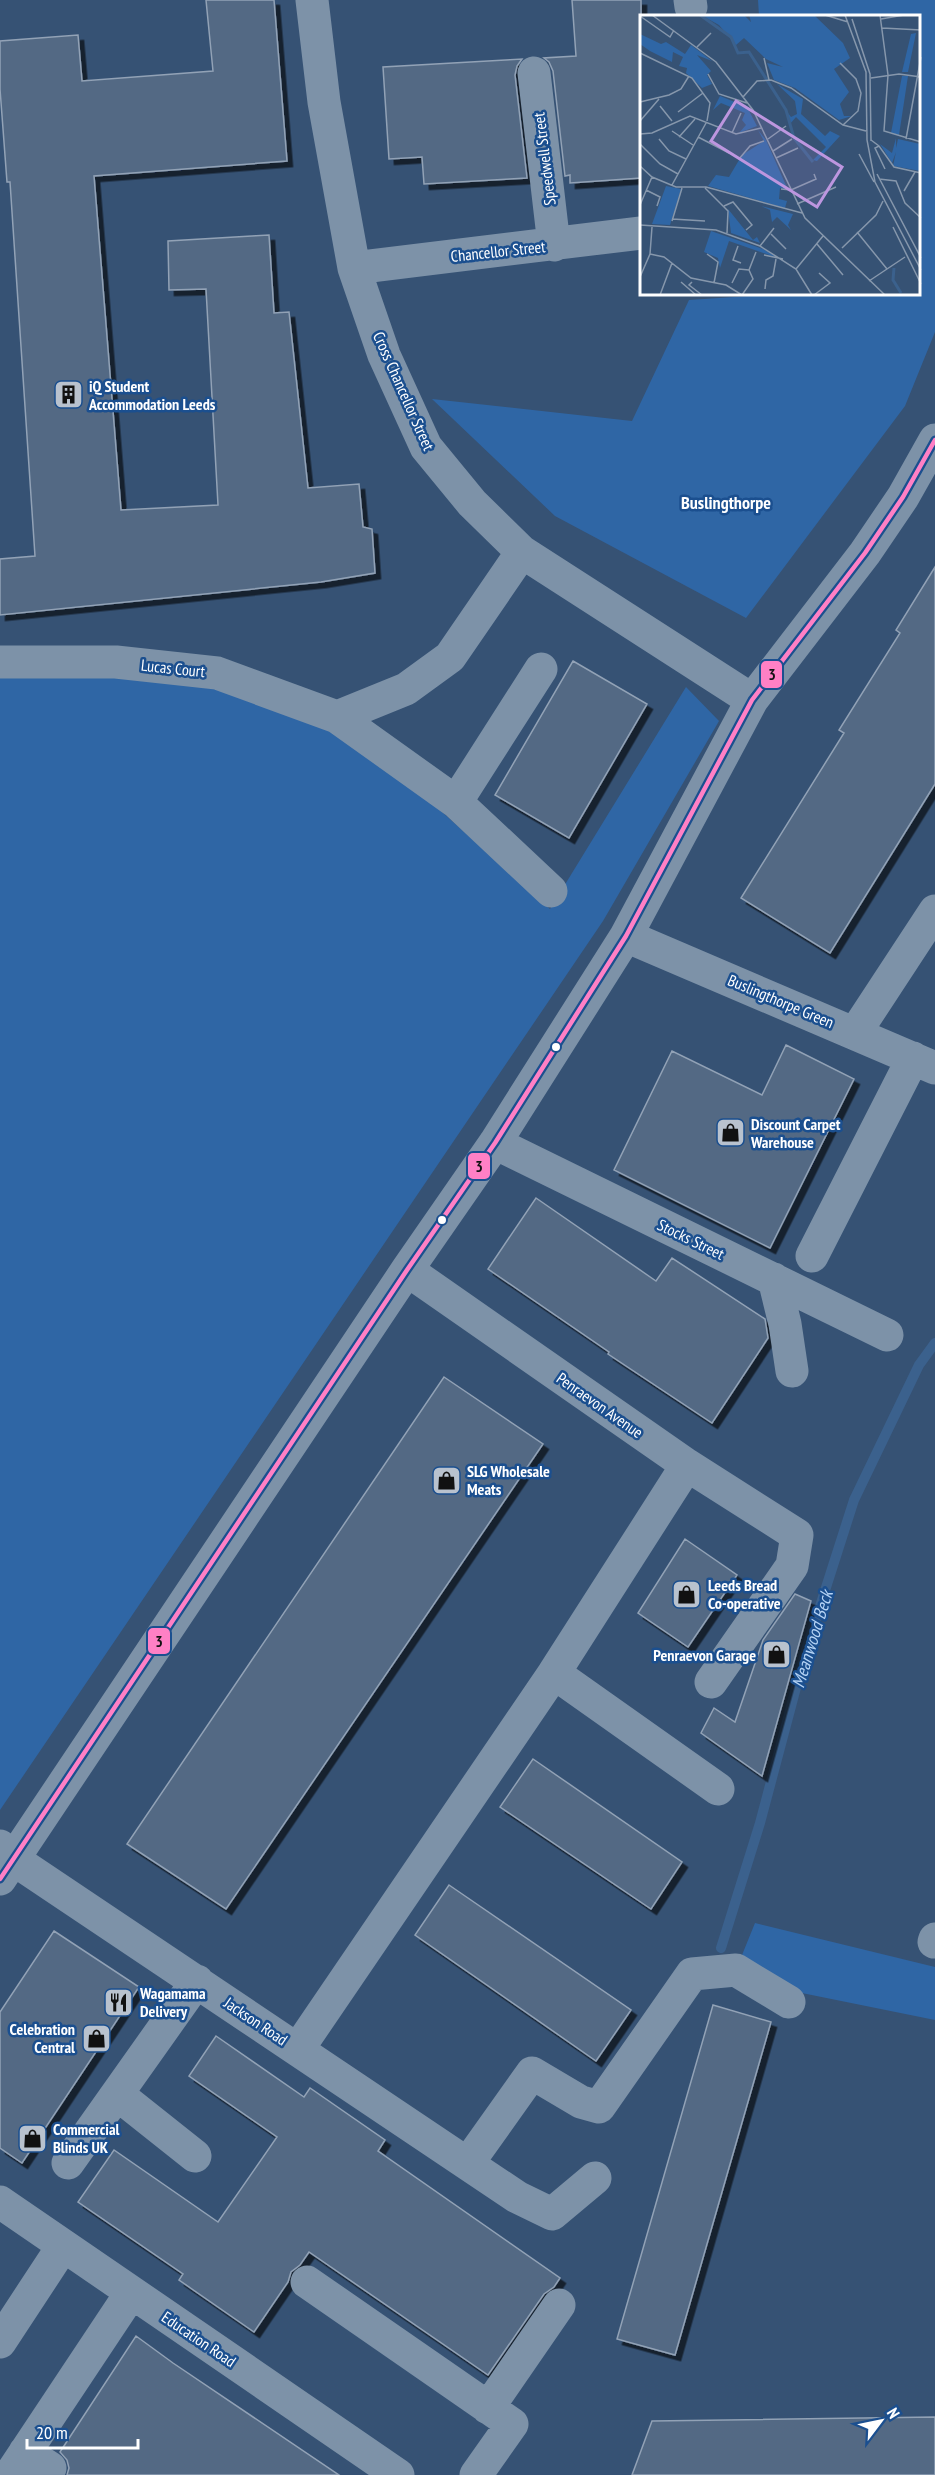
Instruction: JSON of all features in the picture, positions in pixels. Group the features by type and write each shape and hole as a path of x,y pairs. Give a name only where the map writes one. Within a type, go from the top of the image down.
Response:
{"street":[{"name":"Cross Chancellor Street","path":"312,0 324,102 354,268 384,355 426,447 472,503 522,552 752,700"},
{"name":"Speedwell Street","path":"534,74 554,245"},
{"name":"Chancellor Street","path":"354,268 640,233"},
{"path":"4,1861 495,1143 626,936 752,700 865,554 903,497 935,440"},
{"path":"337,717 406,689 450,657 522,552"},
{"name":"Lucas Court","path":"0,662 116,662 217,673 337,717 456,802 551,891"},
{"path":"456,802 541,669"},
{"path":"855,1033 935,911"},
{"name":"Buslingthorpe Green","path":"626,936 924,1063"},
{"path":"812,1256 924,1063"},
{"name":"Stocks Street","path":"495,1143 887,1335"},
{"name":"Penraevon Avenue","path":"407,1270 687,1465 797,1535 792,1566 711,1682"},
{"path":"774,1279 785,1324 792,1371"},
{"path":"298,2049 554,1673 687,1465"},
{"path":"554,1673 718,1789"},
{"name":"Jackson Road","path":"4,1861 196,1981 517,2197 552,2214 595,2178"},
{"path":"468,2163 532,2073 581,2102 599,2106 692,1974 736,1970 789,2002"},
{"path":"68,2163 196,1981"},
{"path":"117,2094 195,2156"},
{"name":"Education Road","path":"0,2202 398,2475"},
{"path":"0,2342 63,2246"},
{"path":"307,2282 513,2424 476,2475"},
{"path":"41,2469 131,2293"},
{"path":"488,2408 559,2305"}],"shaded area":[{"path":"758,0 935,0 935,332 905,406 746,618 555,516 432,399 632,421 689,300 748,296 920,296 920,15 759,15"},
{"path":"107,674 209,684 360,742 550,909 686,687 719,721 603,921 0,1810 0,676"},
{"path":"755,1923 935,1967 935,2020 787,1990 740,1960"}],"building":[{"name":"iQ Student Accommodation Leeds","path":"206,0 274,0 287,161 94,176 121,510 218,505 206,289 169,290 168,241 269,235 274,313 289,312 308,488 359,484 363,527 372,529 375,573 321,582 0,615 0,559 35,556 10,182 7,182 0,89 0,41 78,35 82,81 213,71"},
{"path":"572,0 641,0 640,178 570,183 570,175 565,176 553,71 549,62 544,58 576,56"},
{"path":"522,59 515,75 527,178 424,184 422,157 389,159 383,67"},
{"path":"935,567 935,784 830,953 741,898 844,733 839,730 900,633 896,630"},
{"path":"573,661 647,704 569,838 495,795"},
{"name":"Discount Carpet Warehouse","path":"786,1045 854,1079 770,1248 614,1170 672,1051 762,1095"},
{"path":"536,1198 656,1281 672,1258 765,1319 768,1338 712,1423 608,1354 609,1352 488,1269"},
{"path":"444,1377 543,1444 226,1909 127,1844"},
{"name":"Leeds Bread Co-operative","path":"685,1539 737,1575 688,1647 638,1613"},
{"name":"Penraevon Garage","path":"795,1594 811,1601 762,1776 701,1733 714,1708 735,1722 763,1640"},
{"path":"533,1759 682,1862 651,1909 500,1807"},
{"path":"449,1885 631,2010 596,2061 415,1935"},
{"path":"54,1931 139,1987 22,2163 0,2148 0,2012"},
{"path":"713,2005 771,2022 675,2355 617,2339"},
{"path":"216,2036 304,2097 310,2088 385,2140 378,2151 560,2278 554,2287 544,2294 488,2375 309,2252 300,2265 291,2272 288,2282 254,2332 179,2280 183,2274 78,2202 114,2150 218,2222 277,2137 189,2076"},
{"path":"136,2336 339,2475 67,2475 69,2468 67,2460 60,2452"},
{"path":"935,2417 935,2475 632,2475 652,2421"}],"waterway":[{"name":"Meanwood Beck","path":"721,1948 760,1823 806,1650 854,1500 919,1365 935,1343"}],"transit line":[{"name":"3","path":"0,1879 407,1270 495,1143 626,936 752,700 865,553 903,497 935,440"}],"place":[{"name":"iQ Student Accommodation Leeds","path":"68,395"},
{"name":"Discount Carpet Warehouse","path":"730,1133"},
{"name":"SLG Wholesale Meats","path":"446,1480"},
{"name":"Leeds Bread Co-operative","path":"687,1594"},
{"name":"Penraevon Garage","path":"777,1655"},
{"name":"Wagamama Delivery","path":"119,2002"},
{"name":"Celebration Central","path":"96,2038"},
{"name":"Commercial Blinds UK","path":"32,2138"}],"district":[{"name":"Buslingthorpe","path":"726,502"}]}
